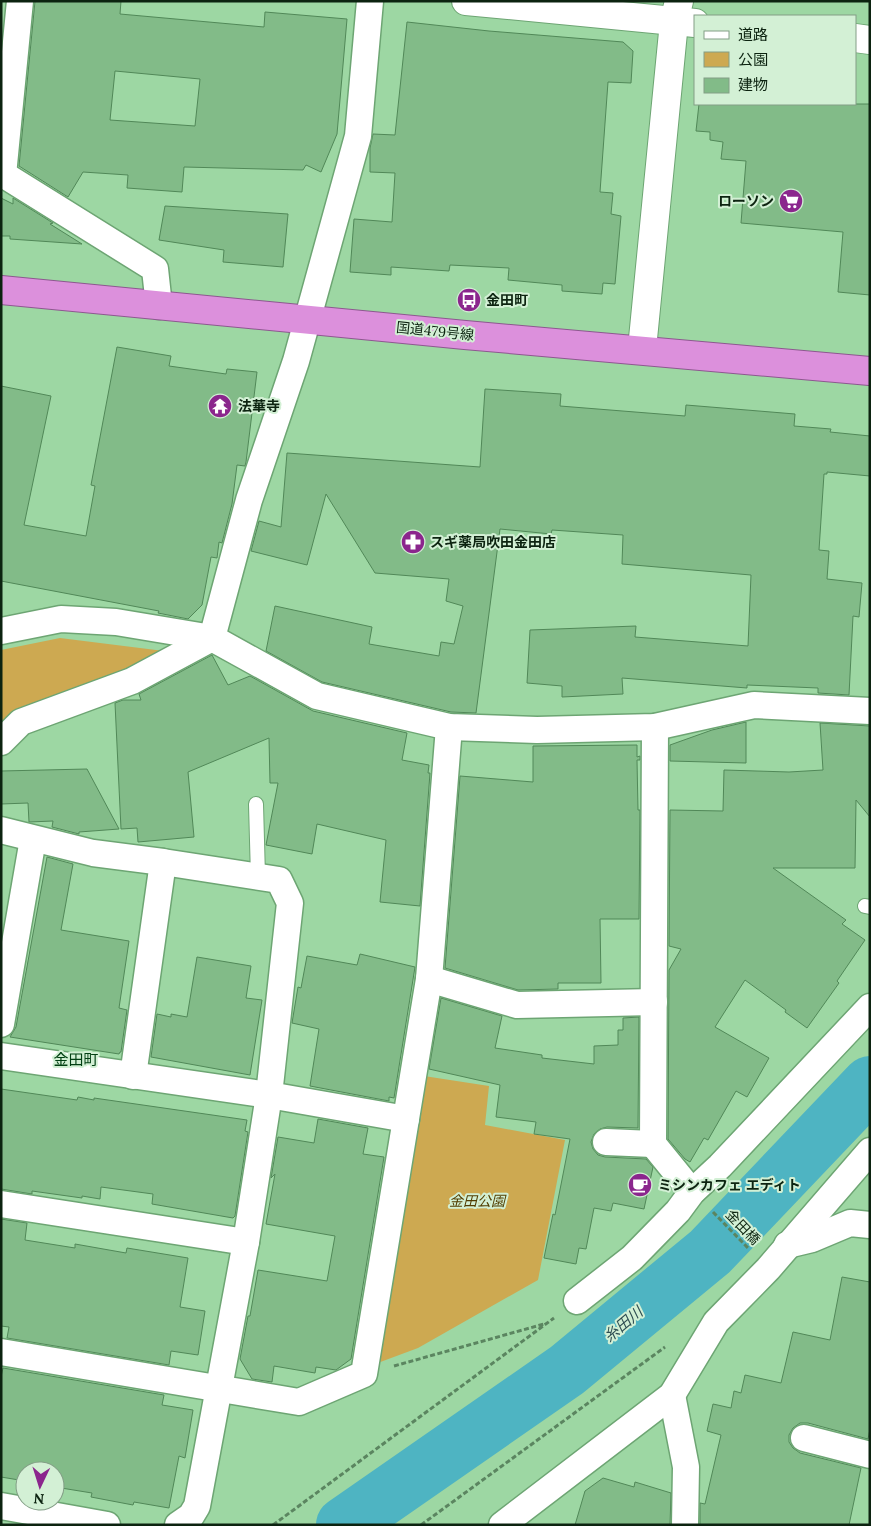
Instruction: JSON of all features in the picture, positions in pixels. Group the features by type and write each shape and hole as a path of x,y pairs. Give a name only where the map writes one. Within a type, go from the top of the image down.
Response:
{"highway":[{"name":"国道479号線","path":"1,290 870,370"}],"street":[{"path":"20,1 2,174 155,269 159,306"},
{"path":"1,742 21,722 132,681 212,638 249,500 296,361 358,136 370,1"},
{"path":"466,1 682,15 642,350"},
{"path":"856,38 870,40"},
{"path":"1,631 61,619 116,622 212,638 317,696 449,727 537,730 655,727 754,705 869,704"},
{"path":"1,1352 299,1402 364,1374 429,979 449,727"},
{"path":"655,727 653,1144 700,1200"},
{"path":"1,830 93,853 279,880 290,902 269,1095 246,1242 197,1506 191,1516 178,1525"},
{"path":"1,1024 33,838"},
{"path":"133,1076 163,862"},
{"path":"429,979 517,1005 654,1002"},
{"path":"577,1301 632,1258 678,1211 700,1200 720,1166 870,1007"},
{"path":"1,1056 269,1095 406,1119"},
{"path":"606,1142 653,1144"},
{"path":"502,1525 672,1395 716,1322 768,1269 870,1151"},
{"path":"1,1204 246,1242"},
{"path":"788,1245 812,1239 850,1223 870,1225"},
{"path":"672,1395 686,1466 685,1525"},
{"path":"804,1438 870,1456"},
{"path":"1,1506 107,1525"}],"lane":[{"path":"256,804 258,877"}],"path":[{"name":"金田橋","path":"700,1200 768,1269"},
{"path":"273,1525 577,1301"},
{"path":"364,1374 547,1323"},
{"path":"421,1525 667,1346"}],"green space":[{"path":"60,638 164,651 117,679 16,709 1,723 1,650"},
{"name":"金田公園","path":"424,1076 489,1086 485,1125 565,1140 538,1280 418,1348 375,1364"}],"building":[{"path":"35,1 121,1 120,14 264,27 265,12 347,19 337,134 321,172 306,165 303,170 184,167 182,192 127,188 128,175 83,172 68,197 19,166","holes":["115,71 200,79 195,126 110,120"]},
{"path":"407,22 623,42 633,51 631,83 608,82 600,192 613,193 611,214 621,216 615,284 603,283 602,294 562,291 562,285 508,280 509,268 450,265 449,271 391,267 391,275 350,272 354,219 392,222 395,173 370,172 370,148 373,134 395,135"},
{"path":"870,104 870,295 838,292 843,232 741,223 746,161 721,159 723,142 710,140 710,132 696,131 699,105"},
{"path":"1,198 13,204 13,198 82,244 10,239 10,236 1,236"},
{"path":"165,206 288,214 283,267 223,262 224,250 159,240"},
{"path":"117,347 171,356 169,366 226,374 227,369 257,372 245,466 237,465 232,504 222,543 219,542 217,558 211,557 202,605 188,619 158,613 159,611 1,581 1,386 51,396 24,525 86,536 95,486 91,485"},
{"path":"485,389 561,394 560,406 685,416 686,405 795,414 794,426 831,429 830,432 870,436 870,476 827,472 827,474 824,474 819,550 829,551 827,579 862,583 859,617 853,616 849,695 818,693 818,688 747,685 747,688 622,678 623,694 562,697 562,686 527,683 530,630 636,626 635,637 748,646 751,575 622,564 623,535 552,530 551,534 500,529 476,713 451,712 322,682 266,651 275,606 372,627 369,644 439,656 441,642 454,644 463,606 446,601 449,579 375,573 326,494 307,565 251,551 259,521 281,527 287,453 480,467"},
{"path":"212,655 228,685 250,676 313,711 407,733 402,760 429,765 428,773 430,773 420,906 380,902 386,840 317,824 312,854 266,845 278,783 270,783 269,738 188,772 194,837 138,842 137,828 121,829 115,703 123,700 141,700 139,694"},
{"path":"746,722 746,763 670,761 670,745 712,730"},
{"path":"820,723 870,726 870,817 856,800 855,868 773,868 846,920 842,924 865,940 837,981 839,983 807,1028 745,980 715,1027 769,1058 747,1097 736,1091 708,1140 704,1138 690,1162 685,1159 668,1139 669,970 681,949 669,946 670,810 723,811 724,770 789,772 823,770"},
{"path":"637,745 637,757 640,756 640,760 637,760 638,810 640,810 639,919 600,919 601,983 558,983 558,989 518,990 445,968 460,776 533,782 533,746"},
{"path":"87,769 119,829 79,832 79,834 52,827 53,821 29,822 28,803 1,804 1,771"},
{"path":"47,857 73,864 61,930 129,941 119,1008 127,1010 121,1052 119,1054 10,1037 16,1027"},
{"path":"360,954 415,967 394,1098 389,1097 389,1101 310,1086 319,1029 292,1023 298,987 301,988 307,956 357,965"},
{"path":"197,957 251,966 246,998 262,1000 250,1075 151,1057 157,1014 171,1017 171,1014 187,1017"},
{"path":"441,998 502,1016 495,1048 542,1055 542,1058 594,1064 594,1046 618,1045 618,1030 623,1030 623,1018 639,1017 638,1128 607,1127 600,1129 594,1134 591,1142 593,1149 598,1155 646,1159 653,1167 644,1209 613,1203 611,1211 594,1208 586,1249 579,1248 576,1264 544,1258 553,1214 555,1215 570,1139 534,1134 536,1122 496,1117 500,1085 429,1069"},
{"path":"1,1089 77,1100 78,1097 94,1100 94,1098 247,1120 245,1131 248,1132 235,1216 233,1218 152,1204 153,1194 101,1187 100,1199 32,1191 32,1194 1,1189"},
{"path":"318,1119 368,1128 363,1154 384,1157 351,1359 336,1370 316,1367 315,1373 274,1366 272,1382 252,1379 240,1359 258,1270 327,1281 335,1236 266,1224 275,1174 271,1178 278,1137 314,1143"},
{"path":"1,1219 27,1223 25,1240 75,1248 75,1244 126,1253 127,1248 188,1258 180,1307 205,1311 198,1355 171,1351 169,1365 7,1338 9,1327 1,1326"},
{"path":"842,1277 870,1282 870,1429 868,1439 808,1423 800,1423 793,1428 789,1435 789,1442 800,1453 861,1468 849,1525 700,1525 700,1503 705,1504 721,1435 707,1431 713,1404 731,1408 734,1391 741,1393 745,1375 781,1383 793,1332 830,1340"},
{"path":"3,1368 164,1395 162,1405 193,1410 185,1458 179,1456 169,1508 134,1502 133,1505 91,1497 92,1493 65,1489 65,1461 15,1461 15,1479 1,1477 1,1377"},
{"path":"603,1478 634,1487 635,1482 671,1493 670,1525 575,1525 585,1491"}],"waterway":[{"name":"糸田川","path":"344,1525 567,1370 710,1252 870,1084"}],"place":[{"name":"ローソン","path":"791,201"},
{"name":"金田町","path":"469,300"},
{"name":"法華寺","path":"220,406"},
{"name":"スギ薬局吹田金田店","path":"413,542"},
{"name":"ミシンカフェ エディト","path":"640,1185"}],"district":[{"name":"金田町","path":"76,1059"}]}
